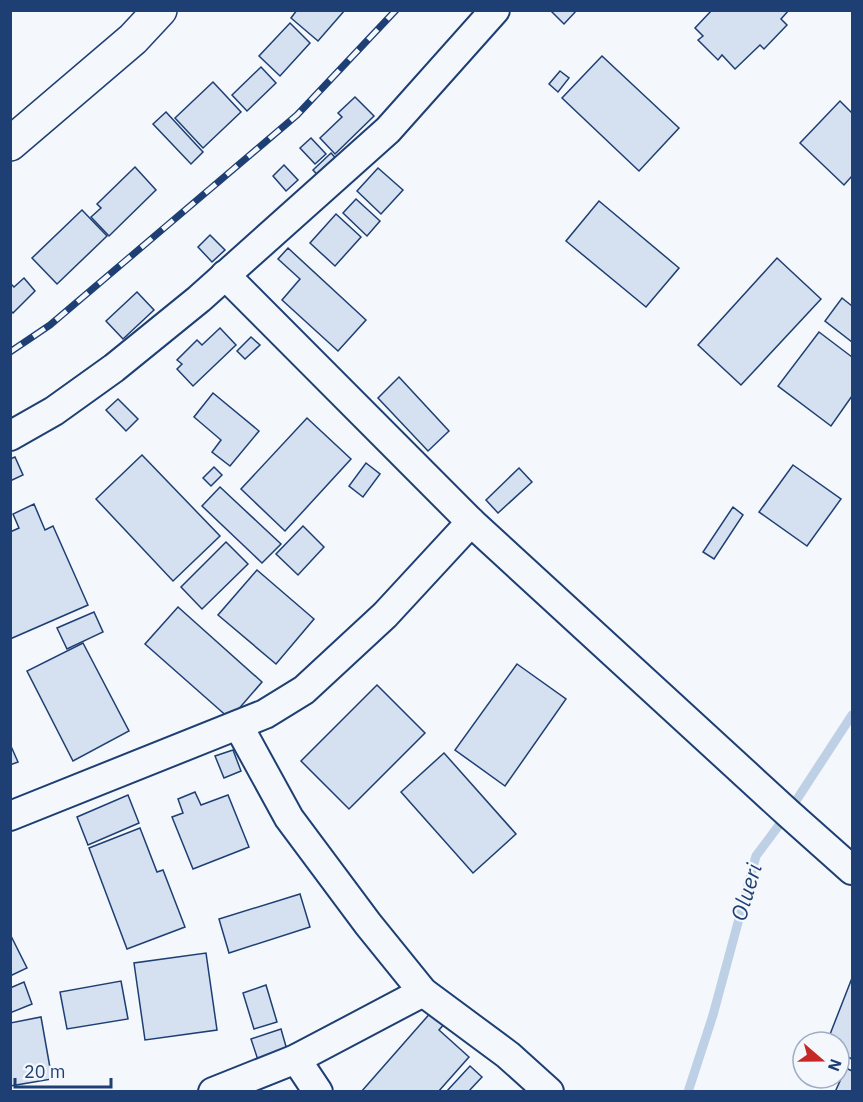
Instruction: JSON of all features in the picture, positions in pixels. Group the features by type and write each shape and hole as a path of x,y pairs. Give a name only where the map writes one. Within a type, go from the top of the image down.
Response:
{"highway":[{"path":"10,144 133,39 160,10"}],"street":[{"path":"10,436 54,411 114,369 199,299 388,130 495,10"},
{"path":"225,275 471,522 852,870"},
{"path":"10,816 265,714 303,690 385,615 471,522"},
{"path":"238,724 289,818 368,924 423,992 508,1055 549,1092"},
{"path":"213,1092 296,1059 423,992"},
{"path":"296,1059 318,1092"}],"building":[{"path":"297,10 345,10 318,41 291,18"},
{"path":"550,10 577,10 564,24"},
{"path":"712,10 789,10 781,19 787,25 764,49 760,45 735,69 722,55 718,60 698,40 703,36 695,28"},
{"path":"290,23 310,43 280,76 259,56"},
{"path":"602,56 679,128 639,171 562,98"},
{"path":"261,67 276,83 247,111 232,95"},
{"path":"560,71 569,78 558,92 549,84"},
{"path":"213,82 241,112 203,148 175,118"},
{"path":"355,97 374,116 335,154 320,138 342,117 338,113"},
{"path":"840,101 852,113 852,176 844,185 800,143"},
{"path":"166,112 203,152 191,164 153,124"},
{"path":"311,138 326,154 315,164 300,148"},
{"path":"331,153 340,163 322,180 313,170"},
{"path":"284,165 298,180 286,191 273,176"},
{"path":"135,167 156,190 109,236 91,217 101,208 97,204"},
{"path":"378,168 403,190 381,214 357,191"},
{"path":"356,199 380,221 367,236 343,213"},
{"path":"599,201 679,268 646,307 566,241"},
{"path":"82,210 107,236 57,284 32,258"},
{"path":"336,214 361,237 335,266 310,243"},
{"path":"210,235 225,250 212,262 198,247"},
{"path":"288,248 366,320 338,351 282,300 300,279 278,259"},
{"path":"777,258 821,299 741,385 698,345"},
{"path":"24,278 35,291 13,313 10,310 10,283 14,287"},
{"path":"137,292 154,310 123,339 106,321"},
{"path":"842,298 852,306 852,342 825,321"},
{"path":"220,328 236,345 193,386 177,369 182,364 177,360 197,340 202,345"},
{"path":"819,332 852,357 852,396 831,426 778,386"},
{"path":"251,337 260,345 245,359 237,351"},
{"path":"399,377 449,431 428,451 378,398"},
{"path":"213,393 259,431 230,466 212,452 221,440 194,417"},
{"path":"118,399 138,419 126,431 106,410"},
{"path":"307,418 351,459 285,531 241,489"},
{"path":"142,455 220,536 173,581 96,499"},
{"path":"15,457 23,475 10,481 10,459"},
{"path":"366,463 380,474 363,497 349,486"},
{"path":"793,465 841,499 807,546 759,512"},
{"path":"214,467 222,475 211,486 203,478"},
{"path":"519,468 532,482 498,513 486,500"},
{"path":"220,487 281,544 262,563 202,506"},
{"path":"34,504 45,530 53,526 88,605 10,639 10,532 19,528 13,514"},
{"path":"733,507 743,515 714,559 703,552"},
{"path":"303,526 324,547 298,575 276,554"},
{"path":"226,542 248,564 202,609 181,587"},
{"path":"257,570 314,619 276,664 218,615"},
{"path":"178,607 262,682 230,719 145,644"},
{"path":"94,612 103,632 67,649 57,628"},
{"path":"83,643 129,731 73,761 27,671"},
{"path":"517,664 566,699 505,786 455,750"},
{"path":"377,685 425,733 349,809 301,761"},
{"path":"10,744 18,762 10,765"},
{"path":"233,750 241,771 224,778 215,756"},
{"path":"444,753 516,834 473,873 401,792"},
{"path":"195,792 201,805 228,795 249,847 193,869 172,817 183,813 178,799"},
{"path":"128,795 139,823 88,845 77,817"},
{"path":"140,828 157,872 163,870 185,927 127,949 89,848"},
{"path":"300,894 310,927 229,953 219,919"},
{"path":"10,934 27,968 10,976"},
{"path":"206,953 217,1030 145,1040 134,963"},
{"path":"852,978 852,1059 851,1030 832,1030"},
{"path":"121,981 128,1019 67,1029 60,992"},
{"path":"24,982 32,1004 10,1013 10,988"},
{"path":"266,985 277,1022 254,1029 243,993"},
{"path":"433,1010 446,1022 439,1030 469,1057 438,1092 361,1092"},
{"path":"41,1017 52,1079 10,1086 10,1023"},
{"path":"281,1029 287,1050 258,1060 251,1039"},
{"path":"470,1066 482,1077 468,1092 446,1092"},
{"path":"852,1071 852,1092 835,1092 836,1090 851,1090"}],"waterway":[{"name":"Olueri","path":"688,1092 713,1015 756,856 788,813 852,715"}],"railway":[{"path":"10,352 50,325 297,115 396,10"}]}
